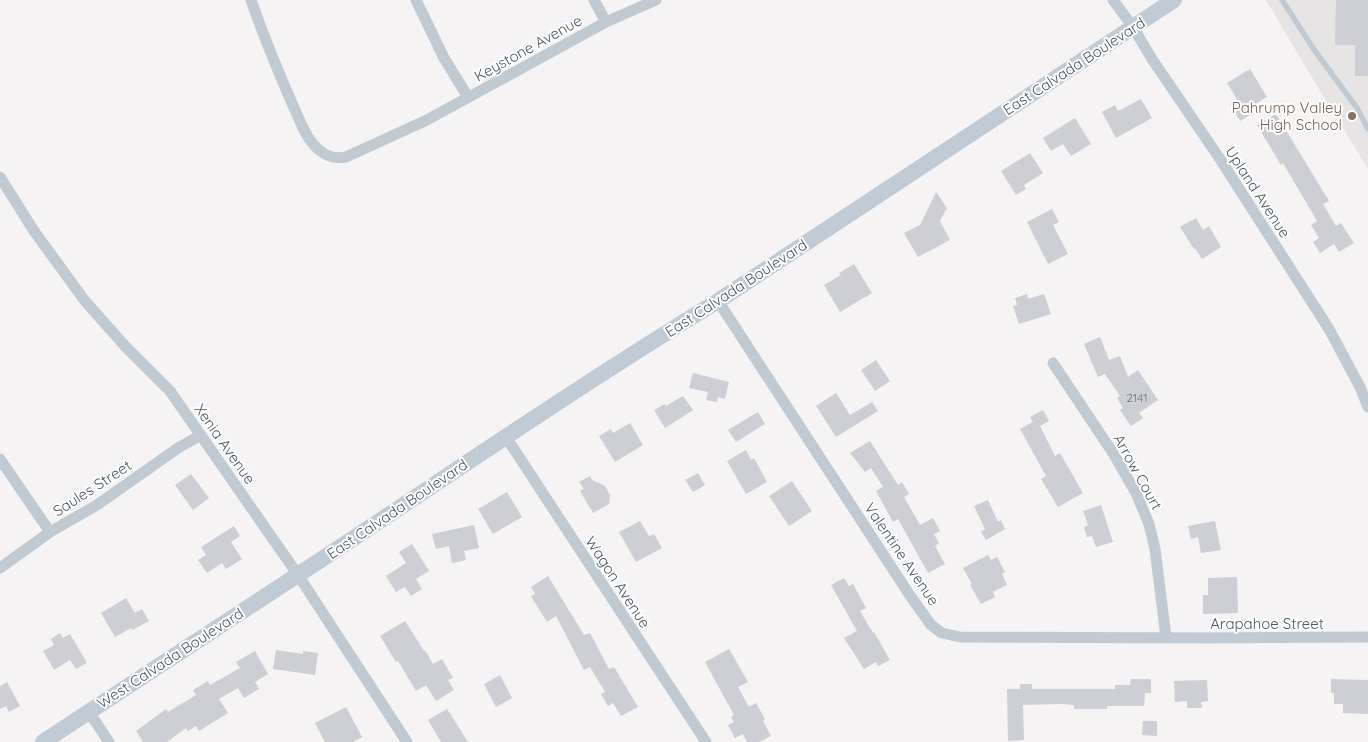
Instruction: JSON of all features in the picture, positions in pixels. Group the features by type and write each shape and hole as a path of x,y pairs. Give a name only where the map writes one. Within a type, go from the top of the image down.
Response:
{"main road":[{"name":"East Calvada Boulevard","path":"298,575 1174,0"},
{"name":"West Calvada Boulevard","path":"43,742 298,575"}],"street":[{"name":"Keystone Avenue","path":"251,0 286,90 306,134 326,156 338,158 346,157 427,120 606,22 656,0"},
{"path":"416,0 444,58 468,97"},
{"path":"594,0 606,22"},
{"name":"Upland Avenue","path":"1113,0 1133,27 1329,329 1360,387 1368,407"},
{"name":"Xenia Avenue","path":"0,177 34,231 85,301 125,346 170,390 298,575 407,742"},
{"name":"Valentine Avenue","path":"718,301 931,625 942,633 960,637 1166,637"},
{"name":"Arrow Court","path":"1053,363 1113,453 1136,493 1149,524 1155,549 1166,637"},
{"name":"Saules Street","path":"0,568 50,532 96,505 178,448 201,435"},
{"name":"Wagon Avenue","path":"506,437 706,742"},
{"path":"0,459 50,532"},
{"name":"Arapahoe Street","path":"1166,637 1368,637"},
{"path":"89,712 109,742"}],"lane":[{"path":"1282,0 1315,51 1357,108 1368,129"}],"shaded area":[{"name":"Pahrump Valley High School","path":"1266,0 1368,0 1368,169 1308,71"}],"building":[{"path":"1336,0 1368,0 1368,76 1355,76 1355,45 1335,45"},
{"path":"1250,69 1267,97 1250,107 1253,113 1240,121 1230,104 1237,99 1227,83"},
{"path":"1141,99 1152,118 1116,138 1102,112 1115,105 1118,111"},
{"path":"1276,114 1329,201 1323,204 1336,226 1341,223 1354,243 1339,252 1334,244 1320,253 1313,242 1319,238 1311,225 1317,221 1283,163 1281,165 1257,125"},
{"path":"1075,118 1091,144 1071,156 1063,144 1051,151 1043,138"},
{"path":"1030,153 1043,173 1024,185 1026,189 1016,195 1001,171"},
{"path":"936,192 947,208 940,221 950,240 918,257 904,233 920,225"},
{"path":"1052,209 1059,222 1053,225 1068,254 1048,264 1027,222"},
{"path":"1196,218 1203,230 1209,226 1221,247 1202,259 1180,227"},
{"path":"854,264 872,293 840,312 824,285 841,275 839,273"},
{"path":"1027,294 1028,299 1044,294 1051,314 1019,324 1013,306 1017,305 1015,298"},
{"path":"1100,337 1109,360 1120,356 1128,377 1138,370 1158,400 1139,413 1143,418 1131,426 1120,410 1123,408 1117,398 1120,396 1105,374 1098,377 1084,344"},
{"path":"876,360 890,381 875,391 861,370"},
{"path":"693,373 729,382 725,399 718,397 717,402 706,400 708,392 689,388"},
{"path":"836,393 850,415 872,402 878,411 836,437 816,406"},
{"path":"683,396 693,410 665,428 654,410 665,404 666,406"},
{"path":"1043,410 1049,421 1040,426 1055,456 1060,453 1083,493 1058,507 1041,479 1046,476 1020,429 1033,422 1030,417"},
{"path":"758,412 765,424 736,442 728,430"},
{"path":"630,423 643,445 615,462 599,436 611,429 613,433"},
{"path":"870,441 898,485 902,482 909,494 904,497 920,525 933,518 940,531 934,534 939,543 935,546 945,564 928,573 898,519 893,522 876,491 883,487 871,468 865,472 850,453"},
{"path":"746,450 751,460 754,458 767,482 746,494 727,461"},
{"path":"698,473 705,485 693,492 685,480"},
{"path":"191,474 209,498 193,510 175,485"},
{"path":"590,476 592,480 605,486 610,495 609,504 593,513 580,491 584,489 579,482"},
{"path":"792,481 812,511 789,526 769,496"},
{"path":"507,492 522,517 493,534 478,509"},
{"path":"988,500 998,522 1001,520 1005,529 986,540 981,532 985,529 974,506"},
{"path":"1101,505 1113,542 1096,547 1092,536 1087,537 1084,527 1088,525 1083,511"},
{"path":"640,521 649,536 654,534 662,548 636,562 619,532"},
{"path":"1215,521 1221,550 1201,553 1198,537 1191,539 1188,526"},
{"path":"474,525 479,548 464,551 466,560 452,563 449,546 436,549 432,534"},
{"path":"234,526 240,536 231,542 242,559 226,569 222,563 207,573 198,560 206,555 201,547"},
{"path":"412,544 429,571 416,579 422,589 411,596 405,587 396,592 386,576 406,563 399,552"},
{"path":"988,555 991,560 997,557 1005,572 1002,574 1007,585 993,592 995,597 981,604 963,568"},
{"path":"548,576 584,635 590,633 609,669 614,667 638,707 621,716 613,703 608,706 601,694 605,692 590,667 584,670 556,616 547,622 531,596 535,594 531,587"},
{"path":"1237,577 1238,613 1203,614 1203,595 1208,595 1208,578"},
{"path":"844,578 849,586 853,584 866,608 860,611 890,660 878,666 876,662 864,669 844,638 857,631 831,585"},
{"path":"126,598 135,613 142,609 149,621 115,637 101,613"},
{"path":"405,621 433,664 442,659 453,678 448,680 454,690 436,701 426,685 416,691 380,636"},
{"path":"60,633 63,638 70,634 87,663 76,669 70,660 54,670 43,651 54,645 51,639"},
{"path":"729,649 748,682 738,687 749,707 756,703 765,719 763,721 771,736 759,742 747,742 743,734 735,738 728,725 734,722 731,717 734,715 705,662"},
{"path":"276,650 303,654 303,651 318,653 315,675 273,669"},
{"path":"255,651 268,674 255,682 259,689 244,698 238,688 219,699 228,713 199,731 196,726 188,731 186,728 167,742 143,742 136,731 166,709 168,712 196,695 193,690 208,681 210,685 240,668 236,662"},
{"path":"500,675 512,698 496,707 484,684"},
{"path":"1131,679 1151,679 1151,693 1145,693 1144,706 1107,706 1107,709 1074,709 1074,705 1023,705 1024,740 1008,741 1007,689 1020,689 1020,684 1032,684 1032,689 1115,689 1115,685 1130,685"},
{"path":"1331,679 1368,680 1368,714 1343,713 1343,704 1334,704 1334,693 1331,693"},
{"path":"1207,680 1208,701 1201,702 1202,708 1187,708 1187,701 1175,702 1174,681"},
{"path":"7,682 20,706 9,712 6,706 0,709 0,686"},
{"path":"346,707 362,737 353,742 325,742 315,723"},
{"path":"447,709 468,742 441,742 428,720"},
{"path":"1143,721 1157,721 1157,736 1142,735"}],"place":[{"name":"Pahrump Valley High School","path":"1352,116"}]}
